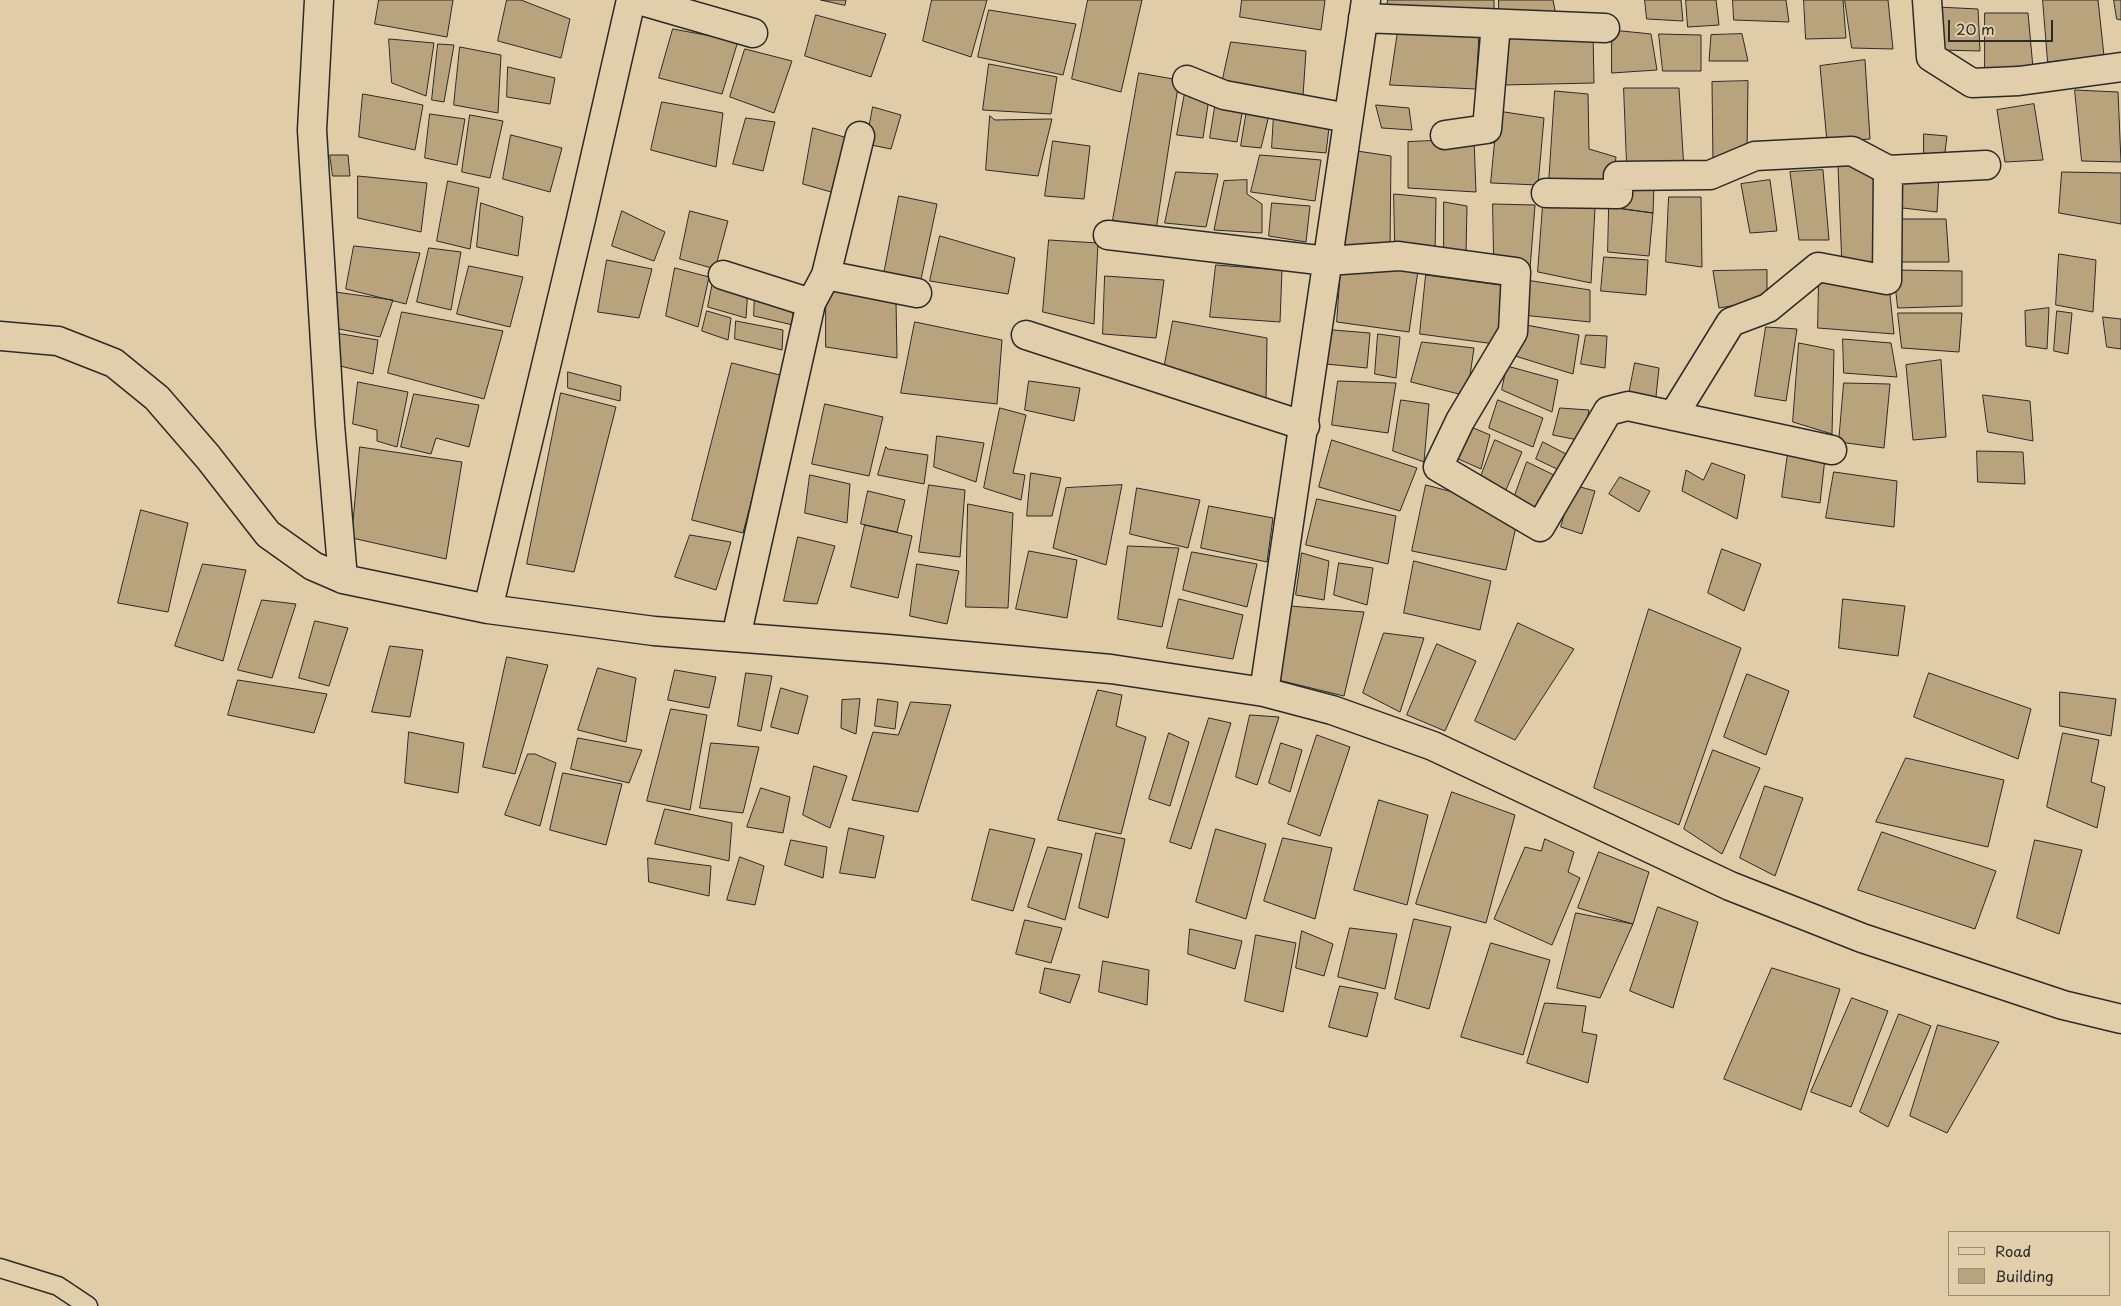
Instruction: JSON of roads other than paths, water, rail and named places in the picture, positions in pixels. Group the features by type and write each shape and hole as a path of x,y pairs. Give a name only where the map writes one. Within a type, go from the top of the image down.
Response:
{"street":[{"path":"319,0 312,130 330,425 343,579"},
{"path":"488,609 631,0"},
{"path":"639,0 753,33"},
{"path":"1927,0 1930,57 1972,83 2019,81 2121,67"},
{"path":"1264,692 1305,426 1364,9 1496,24 1605,28"},
{"path":"1445,135 1487,129 1496,24"},
{"path":"1187,80 1224,95 1348,118"},
{"path":"736,637 811,303 826,275 860,136"},
{"path":"1546,192 1618,194 1618,176 1710,175 1755,156 1852,151 1888,170 1986,165"},
{"path":"1674,416 1731,322 1768,308 1818,267 1887,280 1888,170"},
{"path":"1108,235 1327,261 1399,256 1516,272 1513,332 1460,420 1438,466 1540,526 1608,411 1628,406 1832,450"},
{"path":"723,275 811,303"},
{"path":"826,275 917,293"},
{"path":"1026,334 1305,426"},
{"path":"0,336 58,341 114,363 157,398 208,457 268,534 313,566 343,579 488,609 654,632 736,637 1110,669 1264,692 1332,710 1432,746 1730,886 1854,934 2063,1005 2121,1019"}],"lane":[{"path":"0,1268 58,1286 88,1306"}]}
